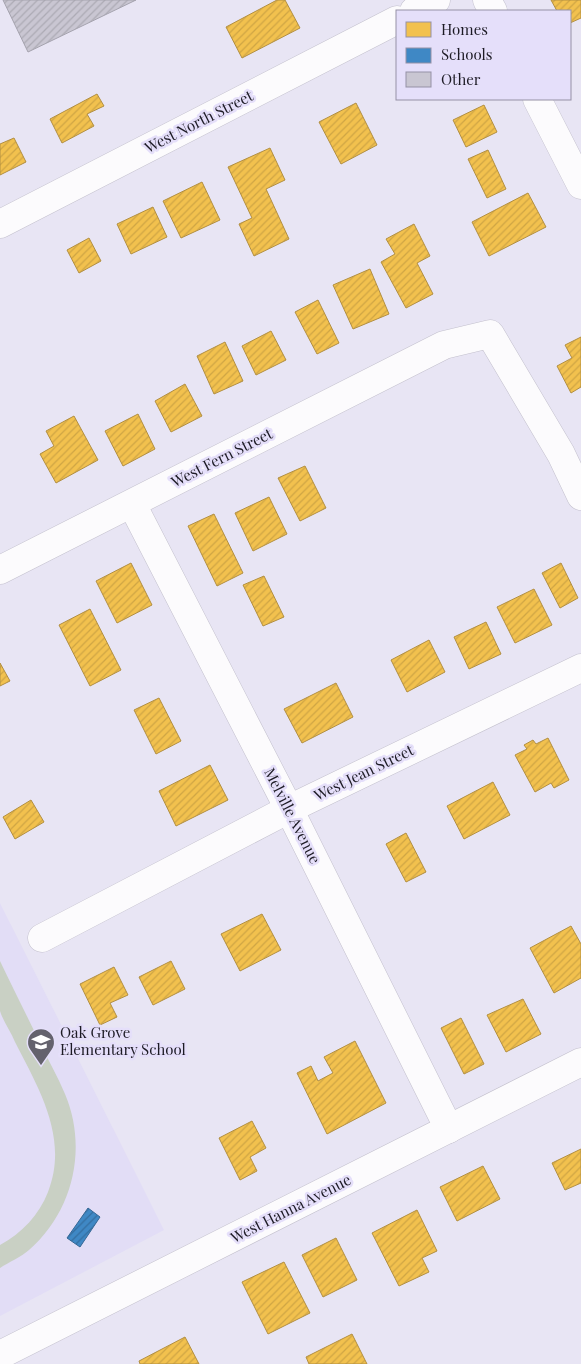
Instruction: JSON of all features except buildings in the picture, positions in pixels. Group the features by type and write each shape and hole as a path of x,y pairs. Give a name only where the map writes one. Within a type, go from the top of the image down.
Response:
{"street":[{"path":"416,10 436,0"},
{"name":"West North Street","path":"0,224 396,21"},
{"path":"538,100 581,185"},
{"name":"West Fern Street","path":"0,570 444,345 490,334 571,448"},
{"path":"571,448 581,496"},
{"name":"Melville Avenue","path":"132,504 289,809 449,1129"},
{"name":"West Jean Street","path":"42,938 289,809 581,668"},
{"name":"West Hanna Avenue","path":"0,1356 581,1062"}],"shaded area":[{"name":"Oak Grove Elementary School","path":"0,903 164,1230 0,1316"},
{"path":"0,961 65,1094 72,1115 75,1157 72,1178 66,1198 44,1235 29,1250 0,1268 0,1245 16,1235 29,1223 40,1208 48,1192 54,1172 55,1152 53,1133 42,1096 0,1011"}],"place":[{"name":"Oak Grove Elementary School","path":"41,1066"}]}
